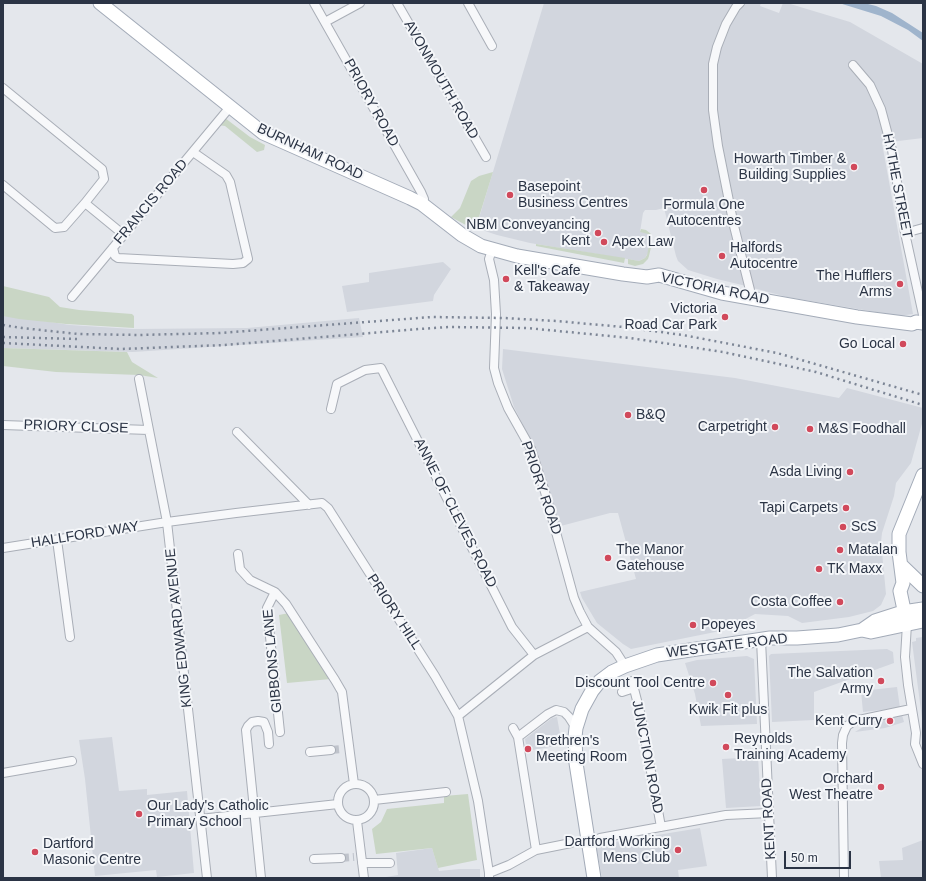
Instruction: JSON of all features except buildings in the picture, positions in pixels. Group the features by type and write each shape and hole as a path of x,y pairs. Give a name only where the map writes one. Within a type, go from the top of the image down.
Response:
{"main road":[{"name":"BURNHAM ROAD","path":"100,3 263,133 422,204 462,235 474,242"},
{"name":"VICTORIA ROAD","path":"474,242 492,250 517,256 623,274 647,277 659,275 722,293 857,317 917,323 915,328 923,332"},
{"path":"911,614 907,588 903,583 899,552 899,534 923,475"},
{"path":"901,565 923,586"},
{"path":"911,614 923,621"},
{"path":"862,630 871,632 911,614"},
{"name":"WESTGATE ROAD","path":"594,878 576,763 576,728 586,701 592,691 612,672 657,655 770,638 838,635 862,630 874,621 911,614"}],"street":[{"name":"PRIORY ROAD","path":"314,3 421,192 424,199 422,204"},
{"path":"326,22 360,3"},
{"name":"AVONMOUTH ROAD","path":"396,3 486,157"},
{"path":"468,3 492,46"},
{"path":"740,3 726,24 713,64 713,110 718,146 732,219 750,290 749,298"},
{"name":"HYTHE STREET","path":"853,65 870,85 881,109 892,150 905,233 923,315"},
{"path":"3,88 102,169 104,179 64,227 55,228 3,185"},
{"name":"FRANCIS ROAD","path":"72,297 230,107"},
{"path":"113,248 115,256 118,258 233,264 243,263 248,259 230,182 226,175 193,152"},
{"path":"85,203 124,235"},
{"path":"905,233 923,228"},
{"name":"PRIORY ROAD","path":"492,250 489,259 494,280 496,314 496,351 494,368 498,383 508,408 531,449 549,505 574,598 588,627 616,652 625,666"},
{"name":"ANNE OF CLEVES ROAD","path":"331,409 337,384 365,370 382,368 512,627 534,655"},
{"name":"KING EDWARD AVENUE","path":"139,379 167,522 207,878"},
{"name":"PRIORY CLOSE","path":"3,425 149,430"},
{"path":"237,432 309,505"},
{"name":"PRIORY HILL","path":"167,522 322,503 328,508 435,676 458,716 478,801 489,875"},
{"name":"HALLFORD WAY","path":"3,548 167,522"},
{"path":"56,540 70,637"},
{"path":"238,554 240,569 250,580 275,592 286,604 336,680 342,692 345,748 354,784"},
{"name":"GIBBONS LANE","path":"275,592 267,608 280,732"},
{"path":"911,614 905,657 911,709 916,733 915,744 923,764"},
{"path":"458,716 534,655 588,627"},
{"name":"KENT ROAD","path":"761,640 763,656 763,690 772,878"},
{"name":"JUNCTION ROAD","path":"622,692 633,685 641,716 661,827"},
{"path":"844,878 843,735 847,726 854,721 911,709"},
{"path":"518,737 548,714 556,710 564,712 576,728"},
{"path":"261,878 246,730 252,722 264,722 268,732 269,744"},
{"path":"513,728 518,737 536,850"},
{"path":"310,752 331,750"},
{"path":"3,774 72,761"},
{"path":"354,784 365,786 373,794 374,800 372,812 368,816 357,821 346,818 339,810 338,804 338,799 344,789 354,784"},
{"path":"374,800 446,792"},
{"path":"200,819 338,804"},
{"path":"600,838 726,815 769,813"},
{"path":"357,821 359,859 364,878"},
{"path":"489,875 536,850 571,843"},
{"path":"314,860 341,858"},
{"path":"359,859 390,862"}],"shaded area":[{"path":"544,3 761,3 760,6 779,13 783,3 787,3 850,22 923,64 923,138 882,143 913,314 899,316 787,297 688,270 678,261 676,256 664,208 645,210 643,213 640,232 648,233 649,251 645,258 639,261 530,243 476,228"},
{"path":"443,262 451,269 434,295 433,301 347,312 342,286 369,282 369,273"},
{"path":"3,315 70,325 133,329 247,328 359,318 363,337 133,352 3,348"},
{"path":"503,349 735,378 839,398 847,388 923,408 923,420 911,463 896,483 894,496 882,533 881,542 886,594 881,605 873,611 849,617 802,623 788,616 755,614 725,630 631,649 623,644 597,623 580,592 636,579 618,513 610,513 557,527 534,447 514,407 502,369"},
{"path":"923,637 923,726 912,642 916,641 916,638"},
{"path":"887,649 893,652 894,663 814,692 814,720 772,722 769,656 771,654"},
{"path":"747,656 754,659 757,724 701,726 695,694 685,663 697,660"},
{"path":"897,687 900,708 863,712 861,691"},
{"name":"Kent Curry","path":"901,714 904,722 885,728 855,732 871,722"},
{"path":"557,717 562,745 527,751 525,739 552,718"},
{"name":"Our Lady's Catholic Primary School","path":"112,737 119,791 147,789 147,795 187,791 194,873 157,877 156,870 95,876 85,779 79,740"},
{"path":"758,757 761,806 726,808 722,759"},
{"path":"700,828 707,866 678,870 679,878 602,878 596,845"},
{"path":"923,840 923,878 881,878 879,861 903,860 902,848"},
{"path":"432,848 439,871 480,869 480,878 380,878 398,875 396,853"}],"green space":[{"path":"225,118 250,137 265,145 264,150 257,152 225,126 218,125"},
{"path":"493,172 475,230 451,217 460,208 471,181 479,176"},
{"path":"641,229 646,230 651,234 652,243 648,259 643,264 635,266 628,264 628,259 639,261 645,258 649,246 648,234 640,232"},
{"path":"536,244 625,258 624,263 536,246"},
{"path":"3,286 49,297 60,307 132,314 134,316 134,328 66,324 3,316"},
{"path":"3,348 127,352 132,362 158,378 139,375 56,372 3,366"},
{"path":"289,613 331,679 287,683 279,615"},
{"path":"468,794 477,860 438,868 432,848 376,854 372,829 381,822 387,809 444,803 444,796"}],"water":[{"path":"839,3 864,3 876,6 892,13 923,33 923,41 908,30 881,16"}],"tunnel":[{"path":"331,750 341,749"},
{"path":"341,858 354,857"}],"railway":[{"path":"3,325 78,334 139,335 220,333 432,317 504,318 556,321 623,327 683,335 777,353 923,395"},
{"path":"3,343 121,349 225,345 449,327 527,328 630,338 723,352 816,372 923,405"},
{"path":"3,337 77,339"}],"place":[{"name":"Howarth Timber & Building Supplies","path":"854,167"},
{"name":"Formula One Autocentres","path":"704,190"},
{"name":"Basepoint Business Centres","path":"510,195"},
{"name":"NBM Conveyancing Kent","path":"598,233"},
{"name":"Apex Law","path":"604,242"},
{"name":"Halfords Autocentre","path":"722,256"},
{"name":"Kell's Cafe & Takeaway","path":"506,279"},
{"name":"The Hufflers Arms","path":"900,284"},
{"name":"Victoria Road Car Park","path":"725,317"},
{"name":"Go Local","path":"903,344"},
{"name":"B&Q","path":"628,415"},
{"name":"Carpetright","path":"775,427"},
{"name":"M&S Foodhall","path":"810,429"},
{"name":"Asda Living","path":"850,472"},
{"name":"Tapi Carpets","path":"846,508"},
{"name":"ScS","path":"843,527"},
{"name":"Matalan","path":"840,550"},
{"name":"The Manor Gatehouse","path":"608,558"},
{"name":"TK Maxx","path":"819,569"},
{"name":"Costa Coffee","path":"840,602"},
{"name":"Popeyes","path":"693,625"},
{"name":"The Salvation Army","path":"881,681"},
{"name":"Discount Tool Centre","path":"713,683"},
{"name":"Kwik Fit plus","path":"728,695"},
{"name":"Kent Curry","path":"890,721"},
{"name":"Reynolds Training Academy","path":"726,747"},
{"name":"Brethren's Meeting Room","path":"528,749"},
{"name":"Orchard West Theatre","path":"881,787"},
{"name":"Our Lady's Catholic Primary School","path":"139,814"},
{"name":"Dartford Working Mens Club","path":"678,850"},
{"name":"Dartford Masonic Centre","path":"35,852"}]}
